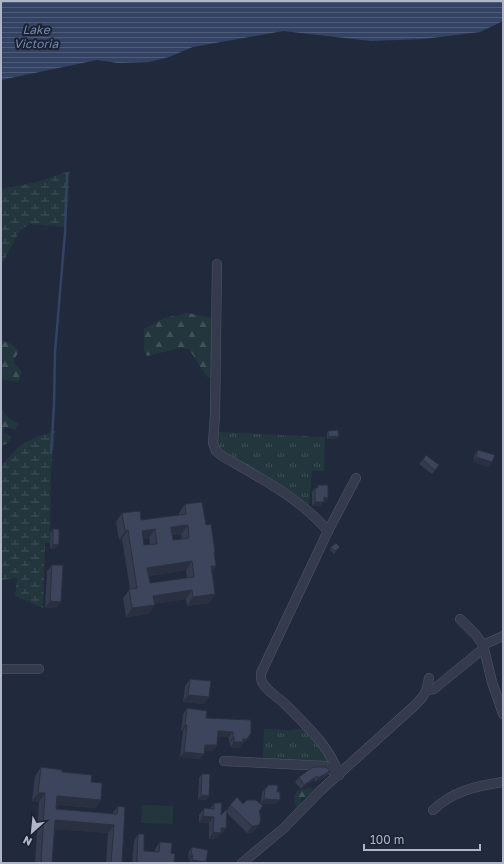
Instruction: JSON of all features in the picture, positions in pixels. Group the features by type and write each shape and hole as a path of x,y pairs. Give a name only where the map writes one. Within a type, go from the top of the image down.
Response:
{"street":[{"path":"216,264 214,443 216,451 283,493 316,518 328,531"},
{"path":"339,775 335,764 317,737 286,704 265,686 262,682 261,673 328,531 356,478"},
{"path":"460,619 476,635 483,646 492,682 503,714"},
{"path":"427,690 434,689 483,646 503,636"},
{"path":"1,669 39,669"},
{"path":"242,863 284,828 320,791 399,722 421,699 427,690 429,678"},
{"path":"224,761 324,766 339,775"},
{"path":"433,810 454,794 481,785 503,782"}],"green space":[{"path":"70,171 66,227 30,224 20,230 3,262 1,261 1,189 37,182"},
{"path":"188,313 212,318 214,378 207,377 189,349 180,348 147,356 144,351 144,329 164,318"},
{"path":"1,340 11,344 19,351 13,362 22,372 18,382 1,379"},
{"path":"1,408 7,416 19,424 15,430 5,427 3,432 12,437 8,443 1,446"},
{"path":"55,431 51,469 50,543 45,543 43,608 15,596 17,578 1,580 1,465 22,444 36,437"},
{"path":"218,432 325,437 324,471 312,471 309,506 269,478 217,448"},
{"path":"306,728 333,764 263,760 264,729 289,730"},
{"path":"310,787 313,790 307,797 301,797 301,806 299,808 296,807 294,796 297,791"},
{"path":"142,805 173,806 173,824 141,823"}],"water":[{"name":"Lake Victoria","path":"1,1 503,1 503,21 480,32 424,39 371,41 283,31 193,47 169,57 149,62 118,63 97,60 1,80"}],"building":[{"path":"338,430 339,436 329,437 328,431"},
{"path":"478,450 495,455 492,462 476,457"},
{"path":"426,455 439,465 435,470 423,460"},
{"path":"318,485 328,485 328,498 324,497 324,502 315,502 315,488 318,488"},
{"path":"202,502 206,525 211,524 216,566 211,566 215,594 193,597 192,590 153,596 155,605 132,608 129,589 137,588 128,530 125,531 122,513 140,511 141,520 186,514 185,504","holes":["188,525 189,538 173,540 171,527","155,529 157,544 144,545 142,531","192,561 194,577 150,583 147,568"]},
{"path":"53,529 59,529 59,544 53,545"},
{"path":"336,543 340,547 335,551 331,547"},
{"path":"52,565 63,565 61,602 50,601"},
{"path":"190,679 211,681 209,697 188,695"},
{"path":"187,708 207,711 206,718 251,720 251,733 247,739 243,739 243,742 234,742 233,732 218,731 217,745 205,745 204,754 184,752"},
{"path":"41,767 62,770 62,772 92,775 91,782 102,783 101,800 57,796 56,809 117,814 118,806 125,807 122,863 111,863 114,825 55,820 52,863 41,863 45,793 38,793"},
{"path":"313,767 326,767 330,771 318,778 317,776 304,785 299,777"},
{"path":"202,774 210,774 209,796 201,795"},
{"path":"268,785 278,785 277,792 280,792 280,800 264,799 265,788 267,788"},
{"path":"237,797 243,804 247,800 256,800 263,806 259,811 261,819 259,825 252,826 230,805"},
{"path":"214,803 222,803 221,815 227,809 226,828 221,828 221,833 213,832 214,817 203,816 204,808 214,809"},
{"path":"138,834 144,834 144,851 159,852 160,842 172,843 171,853 175,854 174,863 137,863"},
{"path":"192,847 208,850 206,862 192,860"}],"waterway":[{"path":"51,453 55,352 65,233 67,175"}]}
